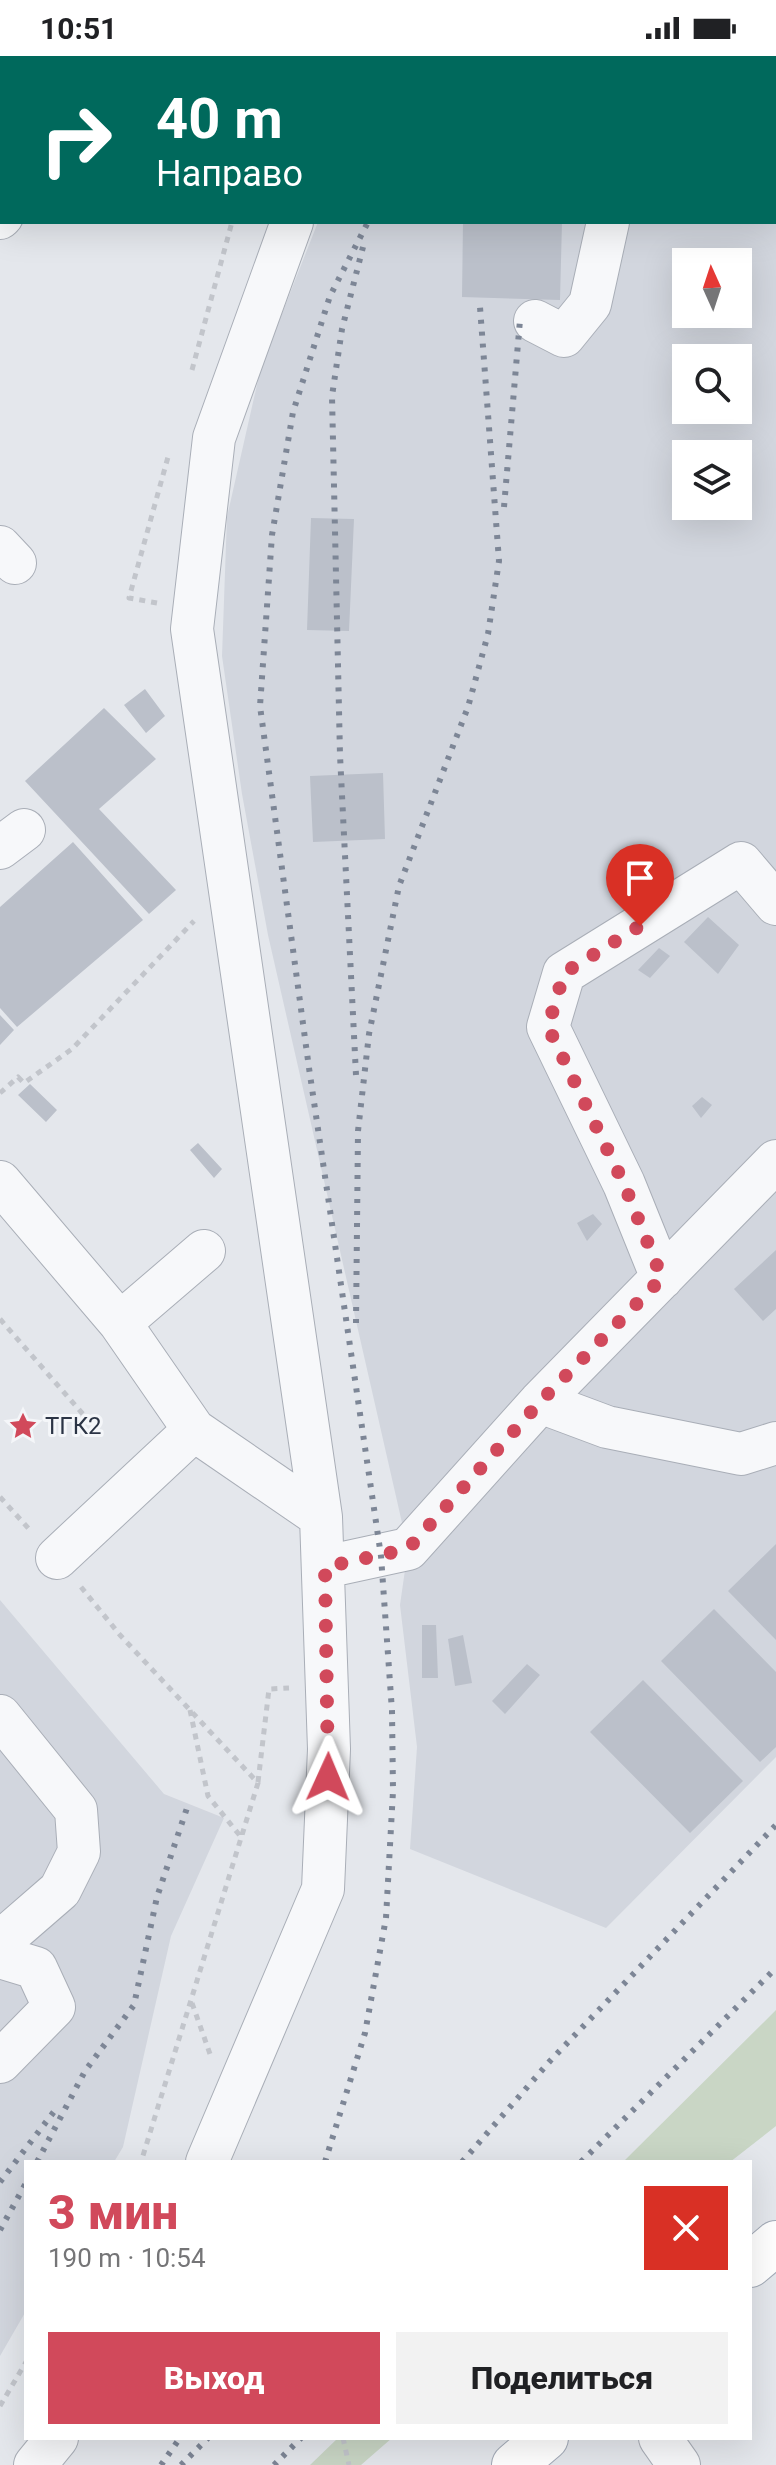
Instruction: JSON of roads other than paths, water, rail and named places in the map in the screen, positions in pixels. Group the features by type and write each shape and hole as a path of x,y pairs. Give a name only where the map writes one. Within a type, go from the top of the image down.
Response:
{"main road":[{"path":"752,2263 776,2243"},
{"path":"514,2465 544,2440"}],"street":[{"path":"208,2160 323,1889 329,1749 321,1517 192,629 214,438 291,224"},
{"path":"535,321 564,336 590,304 608,224"},
{"path":"662,1278 624,1184 548,1027 564,973 741,863 776,904"},
{"path":"325,1567 408,1549 540,1402 776,1161"},
{"path":"0,1182 120,1323 194,1430 321,1517"},
{"path":"120,1323 204,1251"},
{"path":"540,1402 607,1427 741,1454 776,1443"},
{"path":"57,1558 194,1430"},
{"path":"0,1716 76,1810 79,1852 60,1890 0,1942"},
{"path":"0,1957 36,1968 54,2007 0,2062"},
{"path":"35,2465 55,2440"},
{"path":"661,2440 679,2465"}],"railway":[{"path":"326,2160 365,2033 386,1918 393,1791 392,1711 381,1556 309,1068 260,706 272,535 293,412 330,296 367,224"},
{"path":"356,1075 340,755 332,396 342,329 363,247"},
{"path":"356,1323 358,1131 369,1034 399,886 468,707 488,634 499,561 480,307"},
{"path":"504,507 520,320"},
{"path":"38,2160 85,2071 134,2005 157,1897 188,1805"},
{"path":"464,2160 550,2061 776,1825"},
{"path":"583,2160 776,1968"},
{"path":"0,2182 56,2109"},
{"path":"0,2230 24,2187"},
{"path":"161,2465 179,2440"},
{"path":"181,2465 206,2440"},
{"path":"274,2465 299,2440"}],"place":[{"name":"ТГК2","path":"23,1426"}]}
